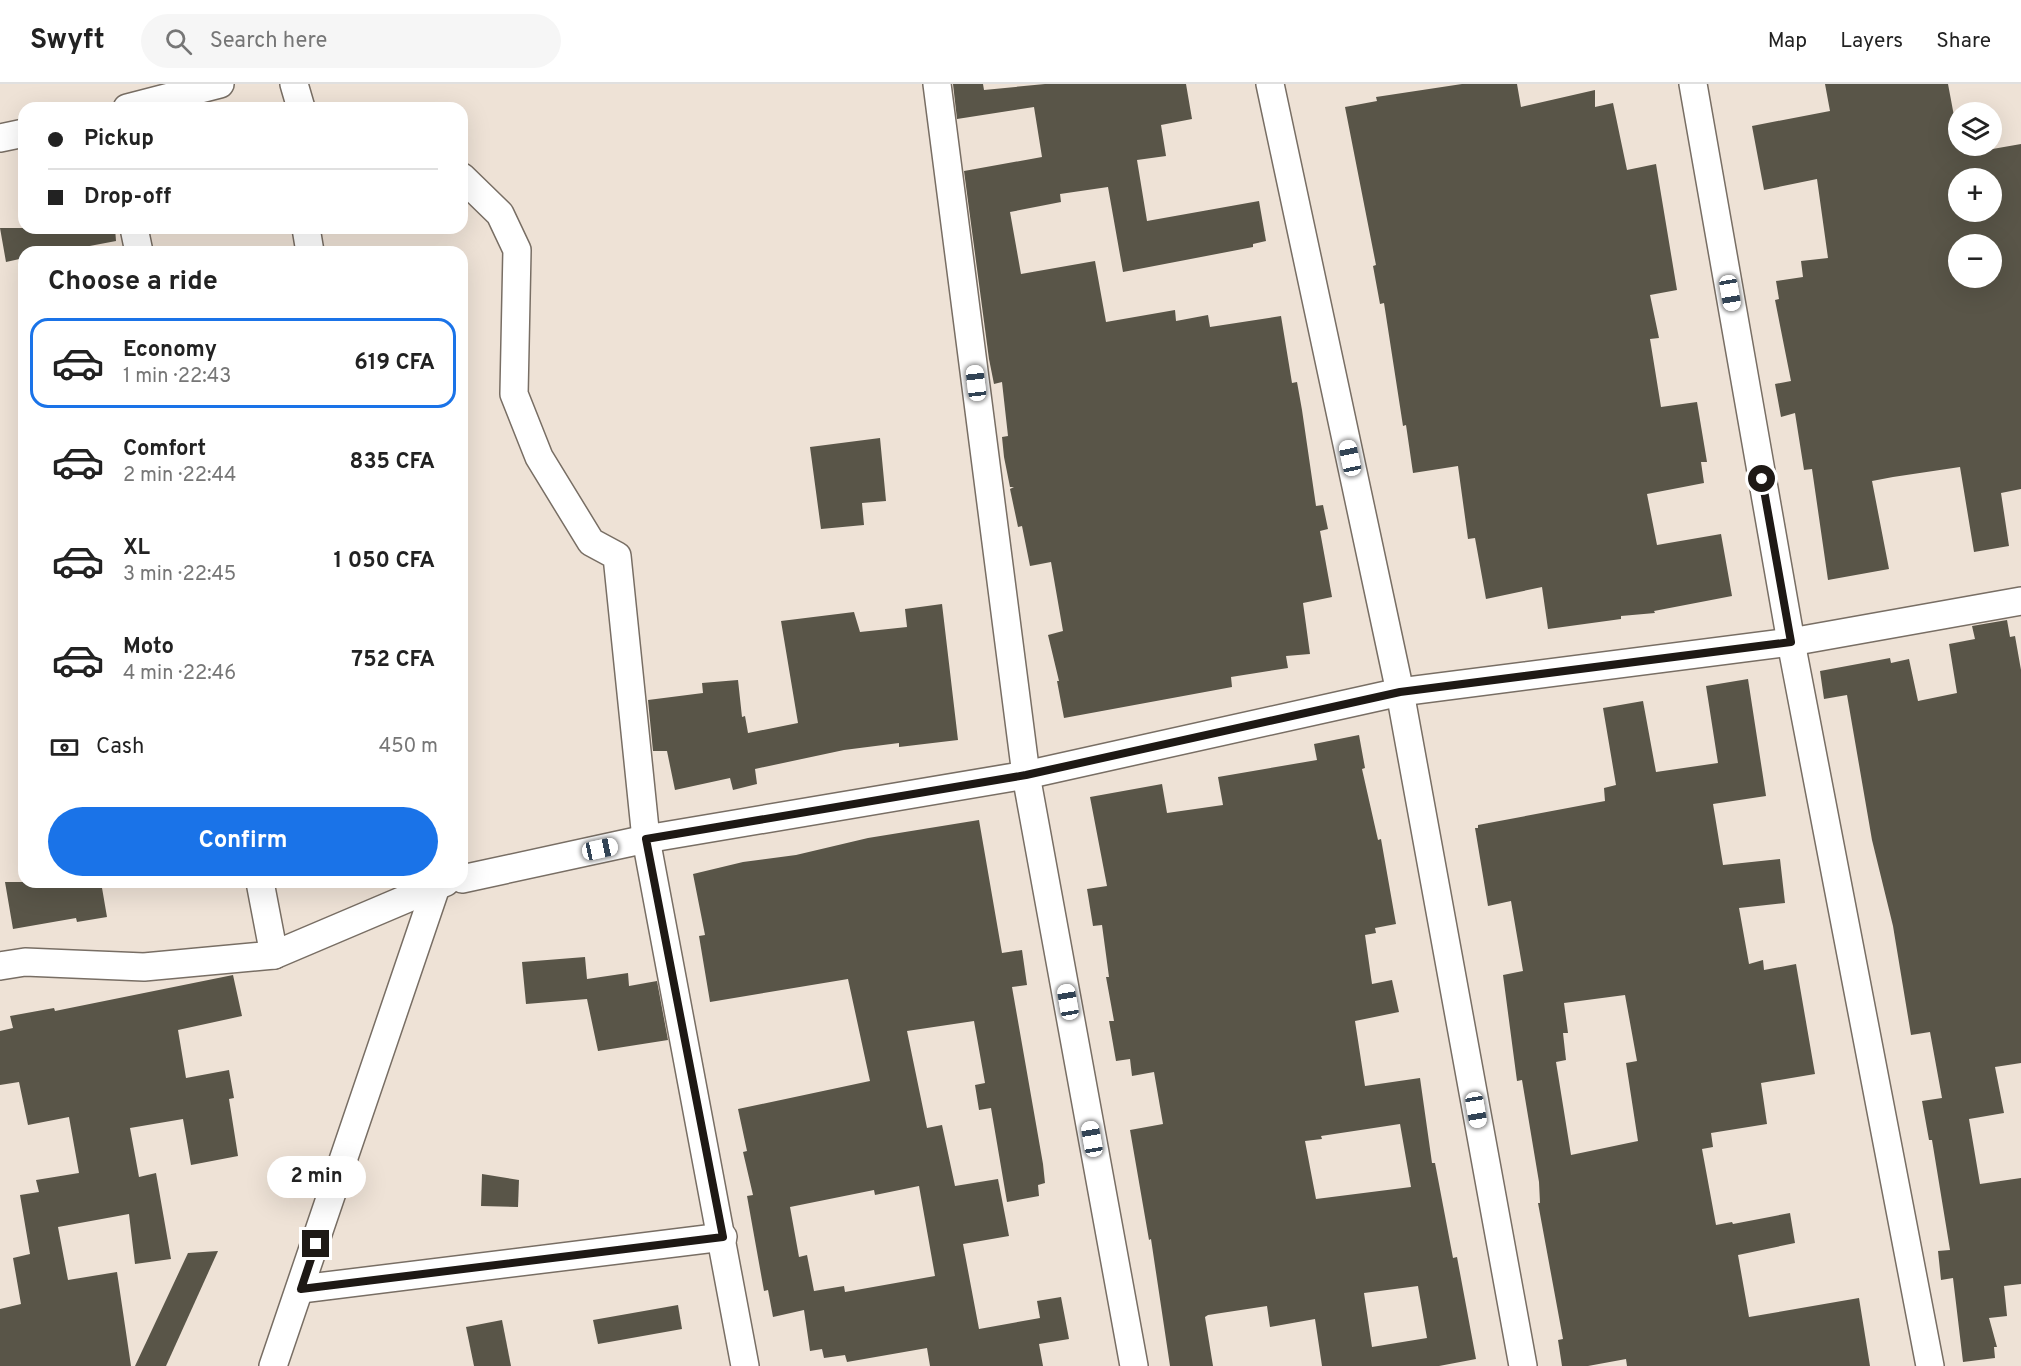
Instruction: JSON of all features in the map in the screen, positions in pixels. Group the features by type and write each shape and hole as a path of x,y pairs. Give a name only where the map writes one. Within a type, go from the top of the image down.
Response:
{"street":[{"path":"150,102 220,84"},
{"path":"294,84 299,102"},
{"path":"937,84 1026,775 1134,1366"},
{"path":"1270,84 1400,692 1523,1366"},
{"path":"1693,84 1791,642 1930,1366"},
{"path":"0,138 18,134"},
{"path":"468,183 500,214 517,250 514,394 535,447 591,542 617,556 646,839 723,1237 745,1366"},
{"path":"468,878 646,839 1026,775 1400,692 1791,642 2021,601"},
{"path":"261,888 274,955"},
{"path":"0,966 25,962 144,967 274,955 434,888"},
{"path":"273,1366 446,888"},
{"path":"301,1289 723,1237"}],"building":[{"path":"953,84 983,84 984,90 1045,84 1186,84 1192,119 1161,125 1166,156 1137,160 1147,221 1259,201 1266,241 1253,244 1253,247 1123,272 1108,187 1060,194 1061,202 1010,212 1021,274 1095,261 1106,322 1175,310 1176,321 1208,315 1210,327 1281,316 1292,383 1297,382 1316,506 1323,505 1328,529 1320,531 1332,597 1303,603 1310,654 1286,656 1288,668 1231,677 1232,687 1064,718 1057,681 1059,681 1048,635 1063,631 1051,562 1030,566 1022,526 1018,527 1010,489 1014,487 1010,487 1004,457 1002,437 1008,436 1002,382 994,384 989,359 964,171 1042,157 1034,107 957,119"},
{"path":"1462,84 1517,84 1521,107 1595,90 1595,107 1613,103 1627,170 1656,164 1677,290 1650,295 1659,338 1650,339 1661,407 1697,402 1707,462 1701,462 1704,483 1647,494 1657,545 1721,534 1732,596 1654,611 1655,613 1621,616 1621,619 1548,629 1542,587 1486,599 1475,538 1468,539 1458,466 1413,473 1406,425 1403,426 1384,303 1380,304 1373,266 1376,265 1345,107 1377,101 1376,97"},
{"path":"1825,84 1948,84 1951,102 1948,102 1948,156 2002,156 2002,147 2021,144 2021,489 2001,493 2009,546 1974,552 1960,467 1893,477 1872,481 1889,569 1828,580 1812,469 1804,470 1795,413 1781,417 1775,384 1791,381 1775,300 1779,299 1776,281 1803,277 1801,261 1828,258 1817,179 1764,190 1752,126 1830,111"},
{"path":"0,228 18,228 18,234 115,234 116,241 90,246 18,246 18,259 6,262"},
{"path":"880,438 886,501 862,503 864,525 821,529 810,447"},
{"path":"942,604 958,740 899,747 899,743 844,750 755,769 757,784 733,790 730,778 675,790 667,751 653,751 648,700 703,693 702,683 738,680 742,717 745,716 748,733 798,723 781,621 854,612 860,632 907,627 905,609"},
{"path":"2007,620 2010,637 2015,636 2021,670 2021,1063 1995,1067 2004,1113 1969,1119 1980,1184 2021,1178 2021,1284 2004,1286 2007,1316 1989,1318 1997,1347 1994,1347 1995,1358 1963,1362 1953,1278 1941,1280 1938,1251 1950,1250 1932,1140 1929,1140 1922,1101 1942,1098 1930,1032 1911,1035 1893,926 1872,840 1847,695 1824,699 1820,671 1890,658 1891,663 1909,659 1918,701 1957,693 1949,644 1975,639 1972,626"},
{"path":"1748,679 1766,796 1713,804 1723,865 1780,859 1785,903 1739,908 1749,964 1763,960 1764,970 1796,964 1815,1074 1761,1083 1767,1124 1711,1133 1713,1147 1702,1149 1716,1225 1790,1213 1795,1243 1738,1255 1749,1317 1859,1298 1870,1366 1627,1366 1626,1359 1588,1366 1562,1366 1558,1340 1563,1339 1538,1203 1540,1203 1539,1182 1522,1080 1517,1081 1503,975 1523,971 1511,901 1488,906 1475,828 1478,828 1478,825 1605,801 1604,788 1616,785 1603,708 1643,701 1656,772 1718,763 1706,686","holes":["1625,995 1637,1061 1626,1063 1638,1141 1571,1155 1556,1062 1566,1060 1563,1033 1568,1033 1564,1003"]},
{"path":"1359,735 1365,768 1362,769 1378,840 1381,839 1396,924 1375,928 1376,933 1365,935 1372,984 1392,980 1399,1012 1355,1021 1365,1086 1420,1078 1432,1163 1435,1163 1453,1258 1457,1257 1476,1359 1439,1366 1322,1366 1315,1319 1270,1327 1267,1306 1208,1315 1205,1317 1213,1366 1170,1366 1151,1239 1149,1240 1130,1130 1163,1124 1154,1072 1132,1076 1130,1059 1116,1061 1109,1021 1114,1021 1106,977 1109,977 1102,925 1093,926 1087,889 1107,886 1090,797 1162,784 1167,813 1223,805 1218,777 1317,760 1314,744","holes":["1400,1124 1411,1187 1316,1199 1305,1141 1322,1139 1321,1136","1418,1286 1427,1338 1372,1347 1364,1293"]},
{"path":"979,820 1002,953 1022,950 1027,985 1012,987 1043,1164 1045,1183 1038,1185 1039,1196 1007,1202 991,1108 979,1110 975,1085 985,1083 974,1021 907,1031 927,1128 942,1125 955,1186 998,1179 1009,1236 963,1244 979,1329 1040,1318 1037,1301 1061,1297 1069,1339 1039,1344 1043,1366 930,1366 927,1348 847,1362 845,1355 824,1358 822,1349 810,1351 804,1310 773,1317 768,1290 764,1291 747,1196 753,1195 743,1152 747,1151 738,1109 870,1081 848,979 710,1002 699,936 705,935 693,874 743,862 796,855 868,838","holes":["919,1186 935,1276 845,1292 844,1286 814,1291 807,1255 799,1257 790,1207 874,1190 875,1195"]},
{"path":"5,882 18,882 18,888 102,888 107,917 77,922 76,918 13,929"},
{"path":"585,957 587,979 628,973 629,986 657,981 668,1040 598,1051 587,999 526,1004 522,962"},
{"path":"233,975 242,1016 178,1030 186,1078 229,1070 234,1098 229,1099 238,1156 191,1165 183,1119 130,1128 139,1177 156,1173 171,1259 135,1264 129,1214 58,1227 68,1280 117,1272 131,1366 0,1366 0,1309 21,1304 13,1258 30,1254 20,1195 39,1192 36,1180 79,1173 69,1117 28,1125 19,1082 0,1085 0,1031 13,1028 10,1016 54,1008 55,1011"},
{"path":"482,1174 519,1180 518,1207 481,1206"},
{"path":"218,1251 166,1366 135,1366 188,1253"},
{"path":"678,1305 682,1329 598,1344 593,1320"},
{"path":"502,1320 511,1366 474,1366 466,1327"}],"route":[{"path":"316,1244 301,1289 723,1237 646,839 1026,775 1400,692 1791,642 1762,479"}]}
